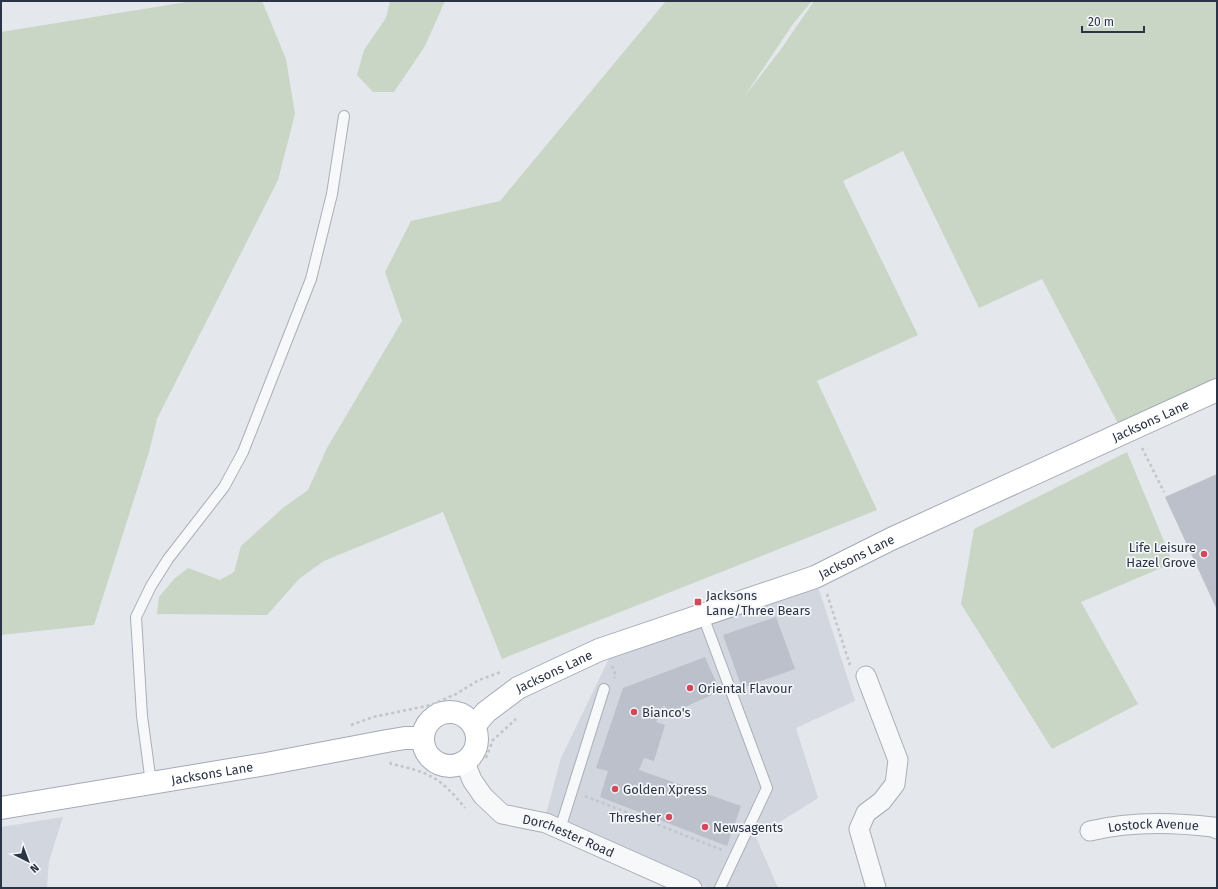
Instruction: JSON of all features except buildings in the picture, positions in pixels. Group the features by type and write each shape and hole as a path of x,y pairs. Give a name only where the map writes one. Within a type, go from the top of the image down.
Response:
{"main road":[{"name":"Jacksons Lane","path":"474,726 486,712 525,684 599,650 703,616 821,574 892,539 1217,390"},
{"path":"451,712 464,716 474,726 478,742 471,757 475,762 446,766 434,761 426,751 423,738 427,725 437,716 451,712"},
{"name":"Jacksons Lane","path":"1,808 405,738 423,738"}],"street":[{"path":"866,676 898,760 896,784 882,801 866,813 859,829 876,888"},
{"name":"Dorchester Road","path":"475,762 472,780 483,796 502,814 546,823 665,882 692,888"},
{"name":"Lostock Avenue","path":"1090,831 1110,826 1174,822 1213,827 1217,829"}],"lane":[{"path":"151,783 142,716 136,617 151,586 164,566 224,487 243,452 311,279 332,194 344,116"},
{"path":"703,616 767,788 720,888"},
{"path":"560,829 604,689"}],"path":[{"path":"1140,444 1164,492"},
{"path":"821,574 854,676 866,676"},
{"path":"606,670 613,667"},
{"path":"475,762 488,751 493,740 521,714"},
{"path":"391,764 412,768 433,776 448,787 465,808"},
{"path":"572,791 735,855"}],"shaded area":[{"path":"815,577 855,701 796,728 818,798 756,837 778,888 709,888 546,814 561,758 615,646"},
{"path":"63,817 49,861 47,888 1,888 1,827"}],"green space":[{"path":"193,1 262,1 286,59 295,114 278,180 157,419 149,452 94,625 1,635 1,32"},
{"path":"390,1 445,1 425,46 394,92 373,92 357,75 364,50 386,18"},
{"path":"666,1 812,1 793,24 744,97 779,52 814,1 1217,1 1217,390 1123,433 1042,279 979,308 903,151 843,181 918,335 817,381 877,510 502,659 443,512 324,561 300,578 267,615 157,614 159,597 174,579 188,568 220,580 234,572 241,546 283,508 308,490 327,448 402,321 385,272 411,221 500,201"},
{"path":"1127,452 1173,563 1081,602 1138,704 1052,749 961,604 974,529"}],"place":[{"name":"Life Leisure Hazel Grove","path":"1204,554"},
{"name":"Jacksons Lane/Three Bears","path":"698,602"},
{"name":"Oriental Flavour","path":"690,688"},
{"name":"Bianco's","path":"634,712"},
{"name":"Golden Xpress","path":"615,789"},
{"name":"Thresher","path":"669,817"},
{"name":"Newsagents","path":"705,827"}]}
